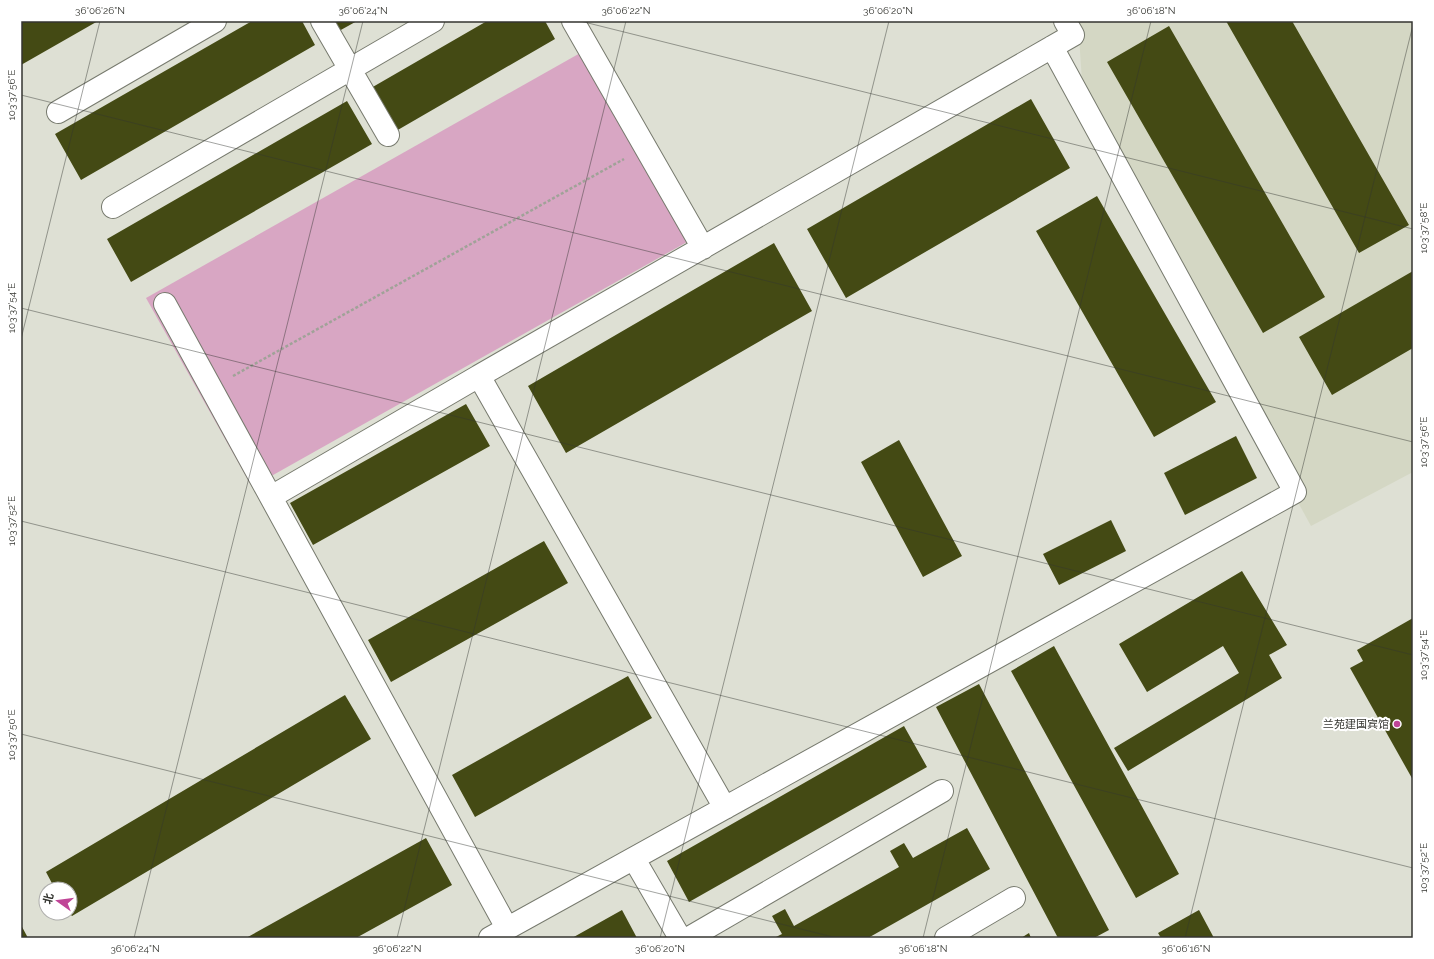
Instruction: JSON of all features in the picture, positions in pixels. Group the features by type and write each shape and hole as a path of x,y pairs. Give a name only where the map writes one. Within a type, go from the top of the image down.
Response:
{"street":[{"path":"58,112 215,21"},
{"path":"322,21 388,135"},
{"path":"113,207 433,21"},
{"path":"573,21 703,248"},
{"path":"271,497 1073,35 1065,21"},
{"path":"165,304 271,497 498,933 1295,492 1052,47"},
{"path":"479,376 725,808"},
{"path":"689,938 942,790"},
{"path":"634,859 680,938"},
{"path":"946,938 1014,898"}],"path":[{"path":"211,388 645,147"}],"shaded area":[{"path":"1078,21 1413,21 1413,472 1311,526 1084,112"},
{"path":"582,52 687,242 252,487 146,298"}],"building":[{"path":"21,21 98,21 21,65"},
{"path":"252,21 302,21 315,45 81,180 55,134"},
{"path":"333,21 357,21 339,31"},
{"path":"487,21 545,21 555,39 396,131 371,88"},
{"path":"1226,21 1292,21 1409,225 1359,253"},
{"path":"1169,26 1325,297 1263,333 1107,62"},
{"path":"1031,99 1070,168 846,298 807,229"},
{"path":"347,101 372,144 131,282 107,239"},
{"path":"1097,196 1216,402 1154,437 1036,231"},
{"path":"774,243 812,311 566,453 528,386"},
{"path":"1413,271 1413,348 1332,395 1299,337"},
{"path":"466,404 490,446 313,545 290,503"},
{"path":"1236,436 1257,478 1185,515 1164,473"},
{"path":"899,440 962,556 923,577 861,462"},
{"path":"1111,520 1126,551 1059,585 1043,554"},
{"path":"544,541 568,583 391,682 368,640"},
{"path":"1242,571 1287,645 1269,655 1282,678 1128,771 1114,748 1239,673 1223,646 1147,692 1119,644"},
{"name":"兰苑建国宾馆","path":"1413,618 1413,780 1350,668 1363,661 1357,650"},
{"path":"1054,646 1179,874 1136,898 1011,671"},
{"path":"628,676 652,718 475,817 452,775"},
{"path":"979,684 1109,930 1094,938 1058,938 936,707"},
{"path":"345,695 371,739 78,912 78,881 51,881 46,872"},
{"path":"904,726 927,767 689,902 667,861"},
{"path":"967,828 990,869 868,938 774,938 782,934 772,916 785,909 794,926 899,867 890,851 904,843 913,858"},
{"path":"426,838 452,885 356,938 246,938"},
{"path":"622,910 637,938 572,938"},
{"path":"1199,910 1214,938 1161,938 1158,933"},
{"path":"21,925 28,938 21,938"},
{"path":"1029,933 1031,938 1021,938"}],"place":[{"name":"兰苑建国宾馆","path":"1397,724"}]}
